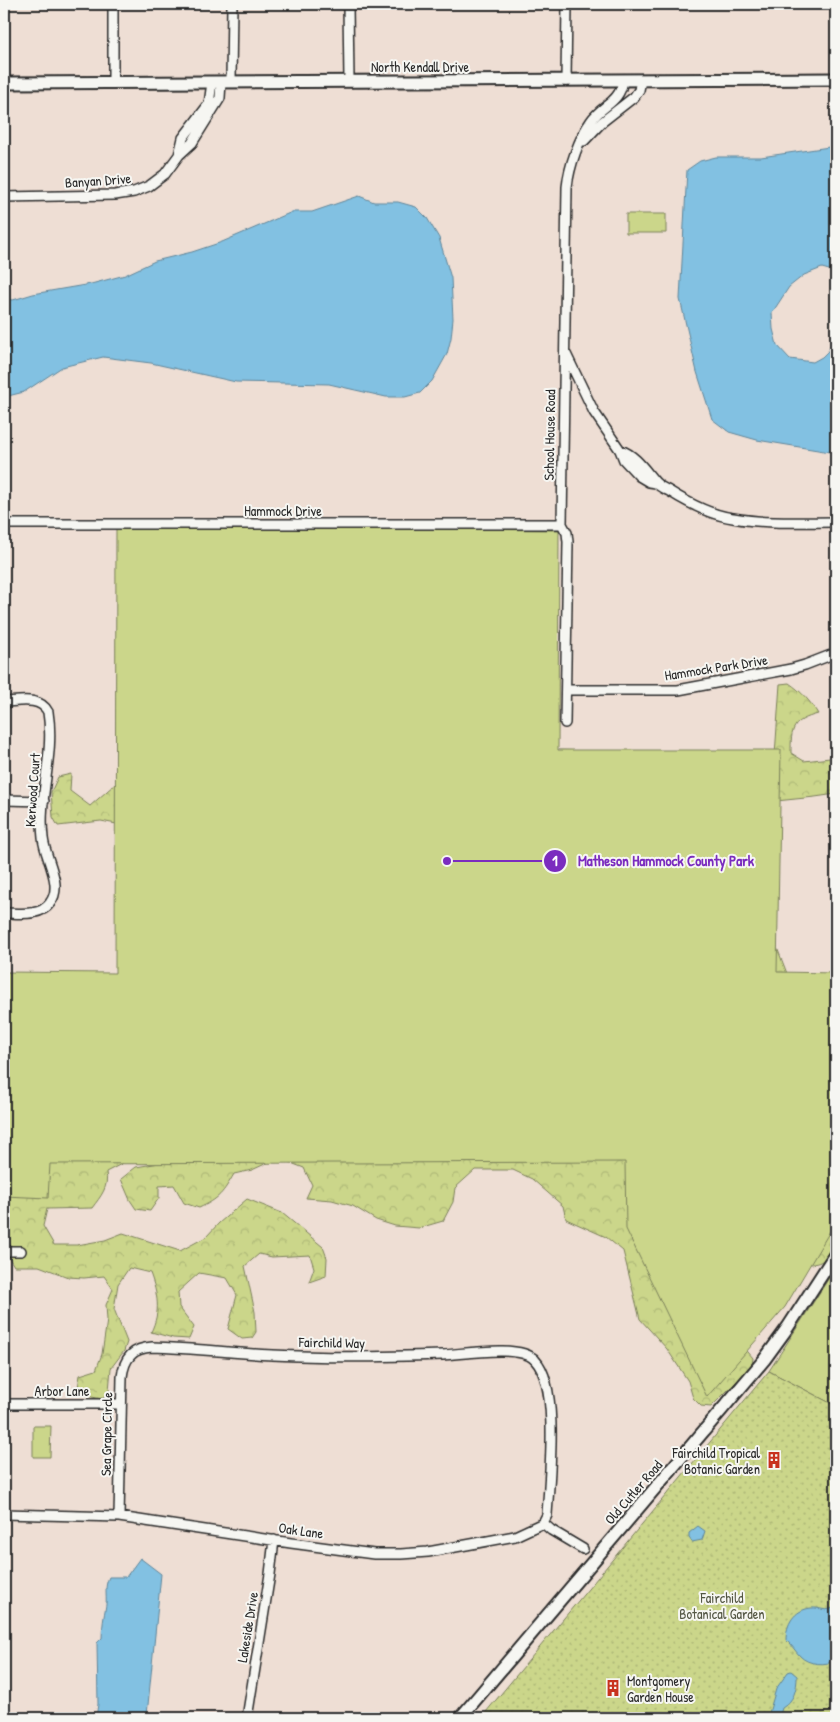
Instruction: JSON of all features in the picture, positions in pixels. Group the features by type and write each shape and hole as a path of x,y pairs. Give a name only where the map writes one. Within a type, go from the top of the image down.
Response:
{"street":[{"path":"113,4 113,82"},
{"name":"Banyan Drive","path":"4,197 109,196 134,192 162,178 179,155 192,143 218,100 232,4"},
{"path":"348,4 349,81"},
{"path":"566,81 567,4"},
{"name":"North Kendall Drive","path":"4,83 836,79"},
{"name":"School House Road","path":"565,723 568,542 562,524 566,193 570,169 582,136 591,121 619,95 623,80"},
{"name":"School House Road","path":"578,149 594,129 634,98 639,90 641,80"},
{"path":"565,351 594,412 620,450 654,478 656,483 685,500 729,518 836,522"},
{"name":"Hammock Drive","path":"4,524 562,524"},
{"name":"Hammock Park Drive","path":"566,690 685,689 791,669 836,653"},
{"name":"Kerwood Court","path":"4,913 36,912 46,908 55,893 56,883 46,856 43,838 49,744 46,708 39,703 31,701 7,702"},
{"path":"4,800 44,801"},
{"path":"4,1251 22,1252"},
{"name":"Old Cutler Road","path":"460,1718 764,1360 836,1253"},
{"name":"Fairchild Way","path":"130,1354 138,1349 152,1346 276,1355 446,1355 511,1351 526,1353 537,1362 544,1378 550,1421 550,1483 547,1515 542,1523"},
{"name":"Sea Grape Circle","path":"119,1517 122,1371 130,1354"},
{"name":"Arbor Lane","path":"4,1404 121,1404"},
{"name":"Oak Lane","path":"4,1514 119,1517 374,1554 411,1554 505,1538 521,1534 542,1523"},
{"path":"542,1523 582,1549"},
{"name":"Lakeside Drive","path":"247,1718 274,1540"}],"green space":[{"path":"626,214 666,214 666,233 626,233"},
{"path":"116,526 559,530 558,750 781,750 777,972 836,973 836,1221 785,1307 707,1397 626,1229 625,1162 50,1164 48,1198 4,1196 4,972 115,973"},
{"path":"789,683 805,697 818,714 803,720 795,727 791,753 804,761 830,758 831,774 836,776 836,794 776,801 771,932 788,976 836,979 836,1241 826,1258 819,1263 799,1264 743,1346 753,1358 752,1366 711,1407 701,1406 693,1398 688,1381 667,1349 640,1319 623,1251 606,1237 566,1219 563,1206 532,1179 513,1170 475,1170 455,1188 453,1202 443,1221 419,1228 395,1226 376,1220 353,1206 332,1200 306,1198 312,1185 304,1168 278,1158 252,1170 234,1174 220,1195 199,1208 184,1203 174,1185 159,1186 159,1198 150,1211 136,1209 121,1179 136,1167 177,1160 133,1158 106,1172 105,1187 92,1208 47,1209 43,1226 54,1245 77,1245 105,1240 123,1233 180,1251 206,1237 247,1199 282,1213 323,1247 327,1258 326,1276 309,1282 314,1268 310,1255 272,1257 259,1254 245,1266 255,1312 256,1332 252,1338 242,1339 228,1329 237,1295 227,1278 199,1273 178,1292 179,1307 194,1327 189,1339 173,1338 151,1332 157,1310 153,1281 150,1273 129,1268 118,1284 114,1309 127,1342 124,1351 111,1368 109,1391 102,1399 87,1396 78,1388 80,1375 96,1370 102,1354 107,1320 106,1305 113,1289 104,1276 68,1277 39,1266 14,1266 4,1250 4,1224 7,1208 4,1205 4,1096 551,750 775,755 780,684"},
{"path":"71,774 70,791 90,806 123,777 142,829 101,821 58,826 53,817 51,792 58,777"},
{"path":"836,1267 836,1406 769,1371"},
{"name":"Fairchild Botanical Garden","path":"769,1371 836,1406 836,1718 481,1718"},
{"path":"33,1426 51,1426 50,1457 33,1457"}],"water":[{"path":"836,146 836,272 822,268 804,275 789,287 772,313 777,345 790,359 813,362 828,351 836,334 836,453 757,440 729,432 712,419 697,372 680,299 687,170 700,161 716,157 761,157"},
{"path":"359,196 374,202 398,202 416,207 427,218 439,238 451,278 453,319 451,338 447,354 432,381 420,393 405,397 386,397 329,384 236,382 151,363 103,357 62,367 24,392 4,397 4,299 13,300 125,275 155,261 222,242 292,212 312,212"},
{"path":"698,1526 705,1531 702,1540 692,1542 689,1538 689,1533"},
{"path":"140,1558 161,1574 147,1715 149,1718 96,1718 98,1704 97,1643 102,1638 107,1581 109,1577 126,1577"},
{"path":"836,1603 836,1660 818,1664 803,1659 786,1640 789,1623 805,1609 828,1610 835,1607"},
{"path":"791,1671 797,1676 794,1694 782,1708 779,1718 772,1718 769,1713 776,1689 788,1672"}],"place":[{"name":"Matheson Hammock County Park","path":"447,861"},
{"name":"Fairchild Tropical Botanic Garden","path":"774,1460"},
{"name":"Montgomery Garden House","path":"613,1688"}]}
